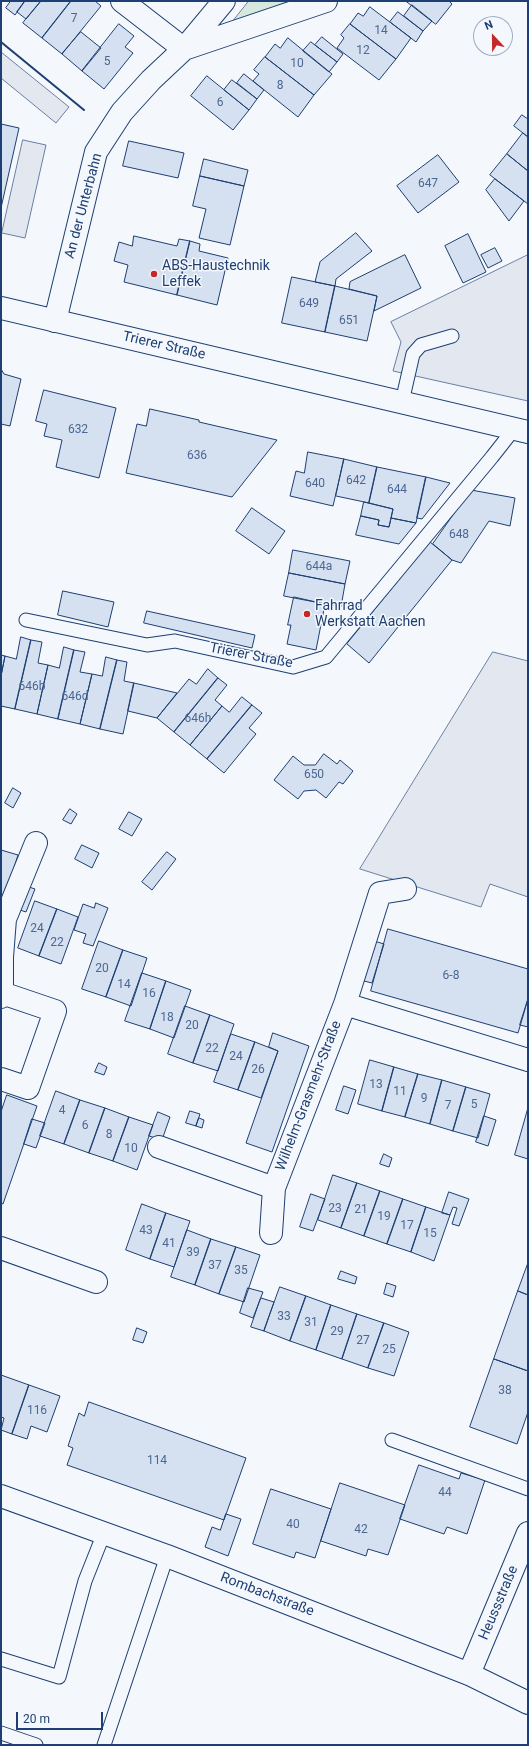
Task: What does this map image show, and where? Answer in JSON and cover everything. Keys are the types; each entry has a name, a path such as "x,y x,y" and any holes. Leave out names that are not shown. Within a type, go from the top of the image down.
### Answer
{"street":[{"path":"122,1 184,49"},
{"name":"An der Unterbahn","path":"55,321 96,152 122,112 151,80 184,49 224,1"},
{"name":"An der Unterbahn","path":"184,49 326,1"},
{"name":"Trierer Straße","path":"1,308 521,430"},
{"path":"1,1079 28,1088 55,1012 2,995 2,957 5,919 36,843"},
{"name":"Wilhelm-Grasmehr-Straße","path":"271,1233 274,1188 345,1004 380,893 405,889"},
{"name":"Wilhelm-Grasmehr-Straße","path":"345,1004 528,1060"},
{"name":"Wilhelm-Grasmehr-Straße","path":"158,1147 274,1188"},
{"path":"1,1248 96,1282"},
{"name":"Rombachstraße","path":"1,1496 167,1556 469,1674 528,1703"},
{"name":"Heussstraße","path":"469,1674 528,1533"}],"lane":[{"path":"402,402 413,354 421,346 452,336"},
{"name":"Trierer Straße","path":"26,620 147,644 175,641 293,667 326,657 492,458 521,430"},
{"path":"392,1440 528,1489"},
{"path":"1,1659 59,1677 85,1581 104,1533"},
{"path":"104,1745 167,1556"},
{"path":"1,1733 36,1745"}],"shaded area":[{"path":"249,1 295,1 233,21"},
{"path":"1,52 69,107 56,123 1,78"},
{"path":"23,140 46,145 25,238 2,233"},
{"path":"528,255 528,401 393,371 401,342 391,322"},
{"path":"493,652 528,661 528,897 490,884 481,907 360,869"}],"building":[{"path":"11,1 25,1 15,15 6,8"},
{"path":"25,1 41,1 26,19 17,12"},
{"path":"41,1 71,1 42,38 23,23"},
{"path":"71,1 95,1 101,6 62,54 42,38"},
{"path":"406,1 449,1 452,4 436,24"},
{"path":"412,5 432,21 423,31 404,16"},
{"path":"370,7 411,38 396,59 350,24 358,13 363,16"},
{"path":"398,12 423,31 416,42 390,22"},
{"path":"119,24 134,36 125,47 133,53 104,89 82,71"},
{"path":"350,24 396,59 379,80 337,48 344,38 341,35"},
{"path":"81,32 101,48 82,71 62,54"},
{"path":"322,37 343,54 337,62 315,45"},
{"path":"288,38 332,74 314,95 265,57 275,44 280,48"},
{"path":"311,42 337,62 329,72 303,51"},
{"path":"265,57 314,95 298,117 253,81 259,74 254,70"},
{"path":"244,74 264,90 257,99 237,83"},
{"path":"207,76 249,110 233,130 191,96"},
{"path":"232,80 257,99 249,110 224,90"},
{"path":"522,115 528,119 528,137 514,126"},
{"path":"1,124 19,128 1,208"},
{"path":"523,133 528,137 528,171 507,154"},
{"path":"129,141 184,153 178,178 123,166"},
{"path":"507,154 528,171 528,204 490,175"},
{"path":"438,155 459,182 418,213 397,186"},
{"path":"204,159 248,170 244,186 200,176"},
{"path":"200,176 244,186 230,245 199,238 206,209 193,206"},
{"path":"495,179 524,201 509,221 486,190"},
{"path":"356,233 372,251 336,279 335,286 315,282 320,262"},
{"path":"468,234 486,272 463,283 445,246"},
{"name":"ABS-Haustechnik Leffek","path":"134,236 177,246 179,239 190,241 177,295 124,282 128,265 114,261 119,242 132,246"},
{"path":"190,241 200,244 199,251 228,258 217,305 177,295"},
{"path":"495,248 502,261 488,268 481,255"},
{"path":"405,255 421,288 374,311 377,296 349,289 350,282"},
{"path":"292,277 335,286 325,332 282,323"},
{"path":"335,286 377,296 367,341 325,332"},
{"path":"1,369 4,374 21,379 10,426 1,424"},
{"path":"44,390 116,408 99,478 56,467 62,440 44,436 47,424 36,421"},
{"path":"150,409 277,440 232,497 126,473 137,424 146,426"},
{"path":"308,452 344,459 333,506 290,496 296,471 304,473"},
{"path":"344,459 377,467 369,503 336,496"},
{"path":"377,467 426,477 416,523 391,518 393,509 369,503"},
{"path":"426,477 450,483 422,519 417,518"},
{"path":"471,490 515,498 510,526 489,521 461,563 452,560 433,544"},
{"path":"364,502 393,509 389,527 378,525 379,520 361,516"},
{"path":"252,508 285,531 269,554 236,531"},
{"path":"361,516 379,520 378,525 389,527 391,518 416,523 399,544 356,535"},
{"path":"430,542 452,560 369,663 347,644"},
{"path":"293,550 350,561 345,584 289,573"},
{"path":"289,573 345,584 341,607 284,596"},
{"path":"63,591 114,602 108,627 58,615"},
{"name":"Fahrrad Werkstatt Aachen","path":"294,597 325,604 316,650 287,644 291,625 288,625"},
{"path":"147,611 255,635 252,648 144,623"},
{"path":"21,637 31,640 15,709 1,706 1,676 5,656 16,659"},
{"path":"31,640 42,642 38,663 48,665 37,714 15,709"},
{"path":"64,647 74,650 58,719 37,714 48,665 59,668"},
{"path":"74,650 85,652 80,672 92,674 80,724 58,719"},
{"path":"1,655 5,656 1,676"},
{"path":"106,657 117,660 100,729 80,724 92,674 102,676"},
{"path":"117,660 127,662 124,681 134,683 123,734 100,729"},
{"path":"208,669 218,678 174,732 157,718 189,679 196,684"},
{"path":"218,678 227,685 215,700 222,706 190,745 174,732"},
{"path":"134,683 177,693 157,718 128,711"},
{"path":"242,697 252,705 207,759 190,745 222,706 229,712"},
{"path":"252,705 262,713 249,728 256,734 224,773 207,759"},
{"path":"324,754 337,764 340,760 353,771 343,784 339,782 326,798 316,790 304,791 298,799 274,780 293,756 304,765 315,765"},
{"path":"13,788 21,793 13,808 5,803"},
{"path":"70,809 77,814 71,824 63,820"},
{"path":"129,812 142,819 132,836 119,829"},
{"path":"82,845 99,853 92,868 75,859"},
{"path":"1,850 18,855 4,899 1,898"},
{"path":"167,852 176,859 152,890 142,882"},
{"path":"23,885 35,889 26,912 14,908"},
{"path":"35,901 57,909 39,956 18,948"},
{"path":"96,903 108,908 93,946 83,943 86,934 74,930 83,904 94,908"},
{"path":"57,909 78,917 61,964 39,956"},
{"path":"388,929 528,969 528,999 518,1033 371,991"},
{"path":"371,940 384,944 372,983 360,980"},
{"path":"99,941 123,950 106,997 82,989"},
{"path":"123,950 147,958 131,1006 106,997"},
{"path":"142,973 166,981 150,1029 125,1021"},
{"path":"166,981 191,990 174,1038 150,1029"},
{"path":"528,999 528,1027 520,1025"},
{"path":"185,1006 210,1015 193,1063 168,1054"},
{"path":"210,1015 234,1024 218,1071 193,1063"},
{"path":"273,1033 309,1046 272,1152 246,1143 278,1051 269,1047"},
{"path":"231,1034 255,1042 238,1090 214,1082"},
{"path":"255,1042 278,1051 261,1098 238,1090"},
{"path":"370,1060 394,1067 382,1111 358,1104"},
{"path":"99,1063 107,1067 104,1075 95,1072"},
{"path":"394,1067 418,1074 405,1117 382,1111"},
{"path":"418,1074 442,1080 430,1124 405,1117"},
{"path":"442,1080 466,1087 453,1131 430,1124"},
{"path":"344,1086 356,1090 348,1114 336,1110"},
{"path":"466,1087 490,1094 478,1138 453,1131"},
{"path":"56,1091 80,1100 64,1144 40,1136"},
{"path":"7,1095 37,1106 3,1204 1,1203 1,1112"},
{"path":"80,1100 105,1108 89,1153 64,1144"},
{"path":"105,1108 129,1117 113,1161 89,1153"},
{"path":"528,1108 528,1159 515,1155"},
{"path":"190,1111 200,1114 196,1126 186,1123"},
{"path":"158,1112 170,1117 162,1140 149,1136"},
{"path":"484,1116 496,1120 488,1146 476,1142"},
{"path":"129,1117 153,1125 137,1170 113,1161"},
{"path":"199,1118 204,1120 202,1128 196,1126"},
{"path":"32,1119 45,1123 36,1148 24,1144"},
{"path":"384,1154 392,1158 389,1167 380,1164"},
{"path":"333,1175 357,1183 341,1228 318,1220"},
{"path":"357,1183 380,1191 364,1236 341,1228"},
{"path":"380,1191 403,1199 387,1244 364,1236"},
{"path":"449,1192 469,1199 459,1226 452,1224 457,1208 453,1207 450,1215 442,1213"},
{"path":"311,1194 325,1199 313,1231 300,1227"},
{"path":"403,1199 426,1207 411,1252 387,1244"},
{"path":"142,1204 166,1213 150,1259 126,1250"},
{"path":"426,1207 450,1215 434,1261 411,1252"},
{"path":"166,1213 190,1221 174,1267 150,1259"},
{"path":"187,1230 211,1239 195,1285 171,1277"},
{"path":"211,1239 236,1247 219,1294 195,1285"},
{"path":"236,1247 260,1255 244,1302 219,1294"},
{"path":"528,1263 528,1295 518,1291"},
{"path":"341,1271 357,1277 355,1284 338,1279"},
{"path":"387,1283 396,1286 393,1297 384,1294"},
{"path":"280,1287 306,1296 290,1341 264,1331"},
{"path":"248,1288 263,1292 253,1318 240,1313"},
{"path":"518,1291 528,1295 528,1371 494,1359"},
{"path":"306,1296 331,1305 316,1350 290,1341"},
{"path":"261,1298 274,1302 264,1331 251,1327"},
{"path":"331,1305 357,1314 342,1359 316,1350"},
{"path":"357,1314 384,1323 368,1368 342,1359"},
{"path":"384,1323 409,1332 394,1376 368,1368"},
{"path":"137,1328 147,1332 143,1343 133,1340"},
{"path":"494,1359 528,1371 528,1412 517,1444 470,1427"},
{"path":"1,1375 29,1385 12,1434 1,1430 4,1418 1,1417"},
{"path":"29,1385 60,1396 47,1432 31,1426 27,1439 12,1434"},
{"path":"89,1402 246,1458 224,1520 67,1465 73,1448 68,1446 79,1413 84,1416"},
{"path":"419,1465 459,1479 461,1473 485,1480 467,1534 447,1527 444,1534 400,1519"},
{"path":"340,1483 405,1505 388,1555 368,1549 366,1556 321,1541"},
{"path":"271,1489 331,1509 315,1558 296,1552 294,1558 253,1544"},
{"path":"226,1514 241,1519 228,1556 205,1547 212,1527 220,1530"}],"wall":[{"path":"1,42 84,110"}],"place":[{"name":"ABS-Haustechnik Leffek","path":"154,274"},
{"name":"Fahrrad Werkstatt Aachen","path":"307,614"}]}
